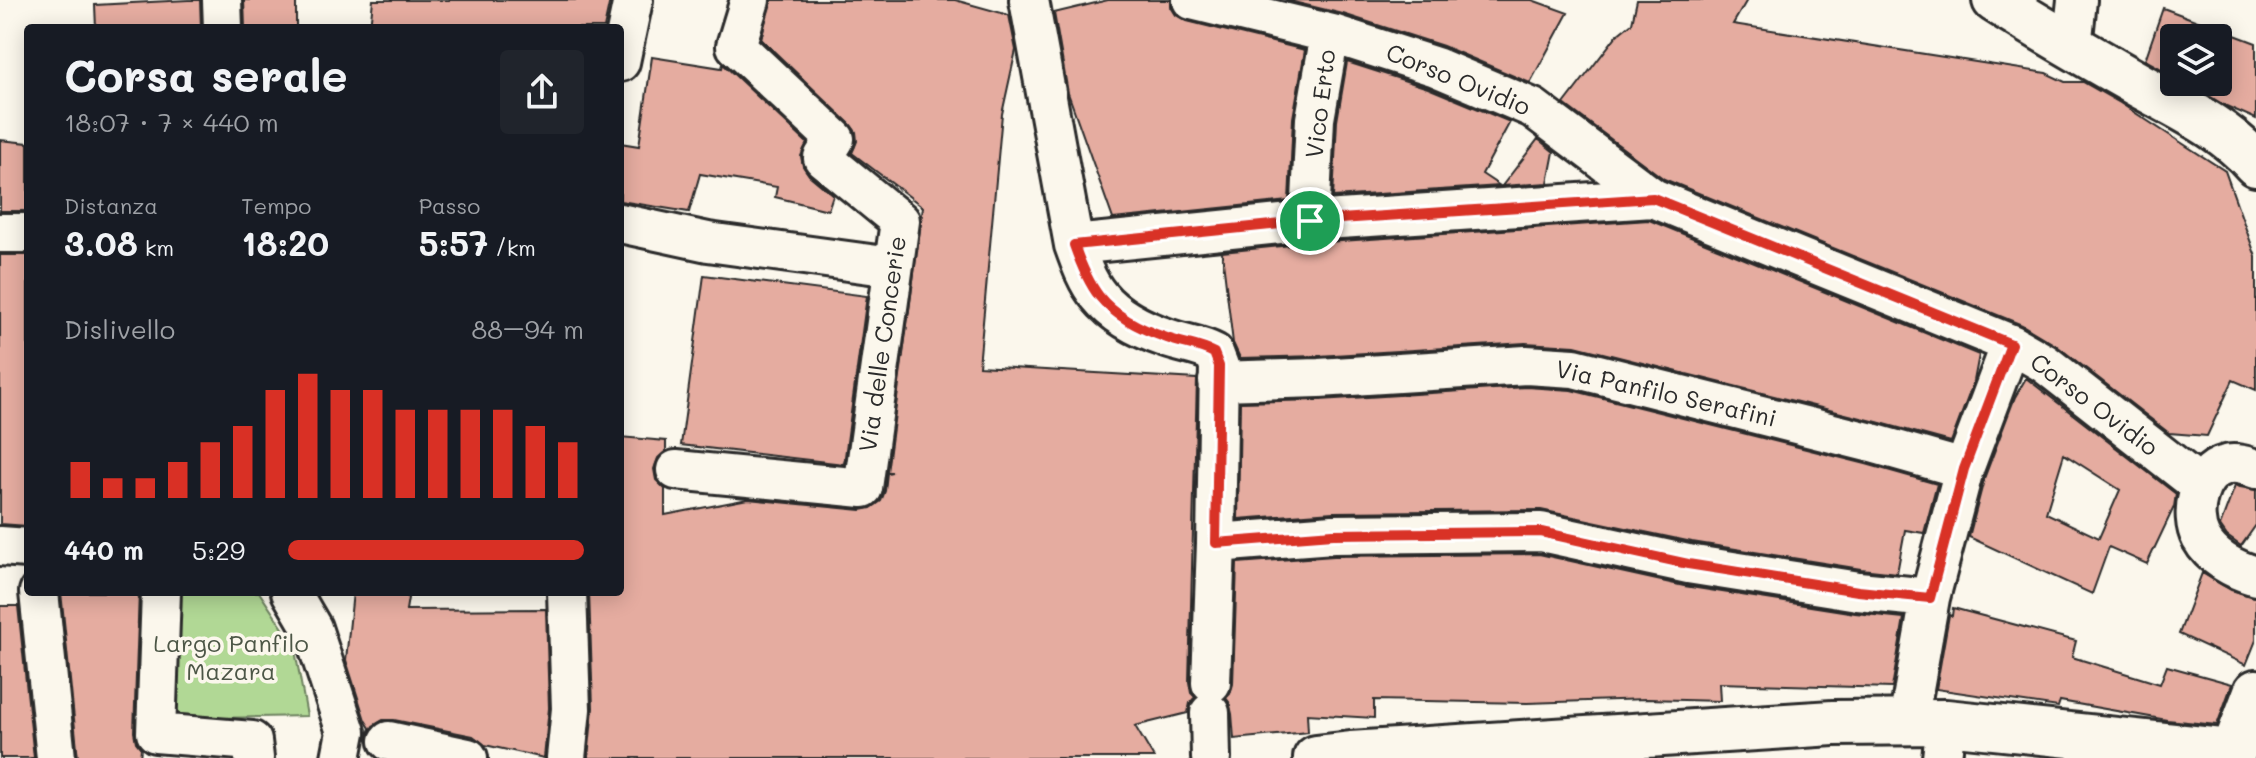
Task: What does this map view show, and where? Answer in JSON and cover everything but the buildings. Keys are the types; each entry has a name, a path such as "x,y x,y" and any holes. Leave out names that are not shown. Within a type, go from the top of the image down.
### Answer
{"main road":[{"path":"1995,0 2211,125 2242,147 2256,164"},
{"path":"1316,758 1802,725 2231,755 2256,692"}],"street":[{"path":"222,0 223,24"},
{"path":"624,43 633,0"},
{"name":"Via delle Concerie","path":"676,470 863,488 900,221 823,158 835,139 736,46 750,0"},
{"path":"1029,0 1079,261 1098,295 1116,312 1140,327 1169,339 1202,346 1214,353 1219,373 1211,758"},
{"name":"Corso Ovidio","path":"1192,0 1330,34 1436,67 1533,108 1653,198 2011,344 2044,363 2201,486"},
{"path":"2072,47 2077,0"},
{"name":"Vico Erto","path":"1310,221 1315,119 1330,34"},
{"path":"1074,245 1310,221 1653,198"},
{"path":"624,224 708,242 892,267"},
{"path":"0,233 24,233"},
{"path":"1932,734 1930,598 1964,469 2011,344"},
{"name":"Via Panfilo Serafini","path":"1219,373 1319,378 1526,365 1574,368 1964,469"},
{"path":"2256,469 2244,465 2225,465 2213,473 2201,486 2194,513 2201,538 2216,556 2256,576"},
{"path":"1216,543 1333,534 1541,532 1688,564 1858,591 1930,598"},
{"path":"0,546 24,548"},
{"path":"39,596 56,758"},
{"path":"161,596 156,733 252,741 254,758"},
{"path":"293,596 312,628 360,742 468,758"},
{"path":"566,758 571,709 567,596"}],"green space":[{"name":"Largo Panfilo Mazara","path":"175,596 262,596 294,645 307,716 168,719"}],"route":[{"path":"1653,198 2011,344 1964,469 1930,598 1858,591 1688,564 1541,532 1333,534 1216,543 1219,366 1214,353 1202,346 1169,339 1140,327 1116,312 1098,295 1079,261 1074,245 1310,221 1653,198"}]}
